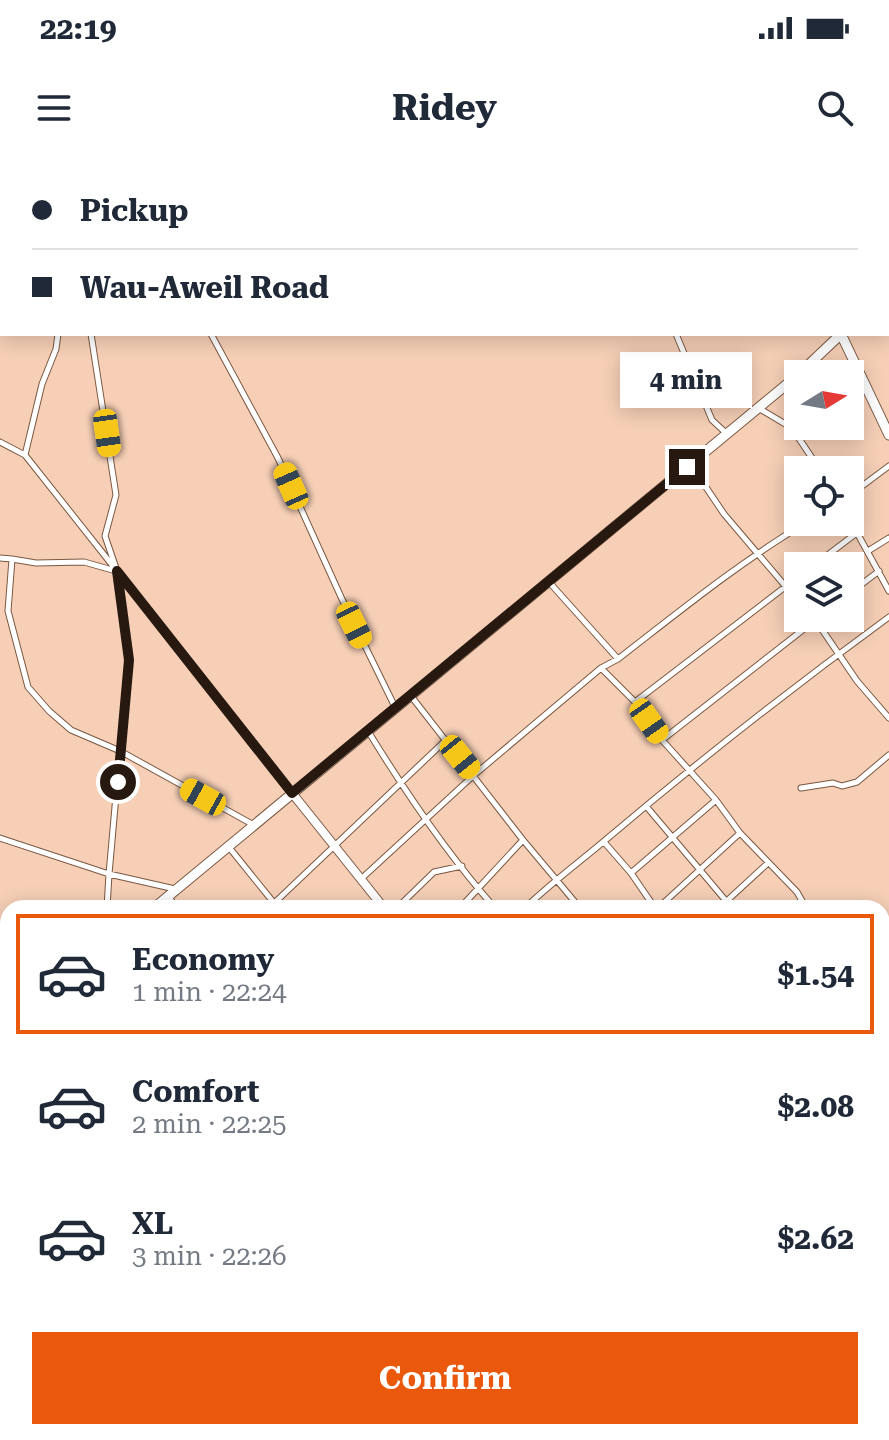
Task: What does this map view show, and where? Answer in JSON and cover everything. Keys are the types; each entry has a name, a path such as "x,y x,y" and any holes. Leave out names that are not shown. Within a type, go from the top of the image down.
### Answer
{"main road":[{"path":"814,360 839,336"},
{"path":"842,336 889,435"},
{"path":"163,900 784,387"},
{"path":"292,793 378,900"}],"street":[{"path":"25,455 42,384 56,349 58,336"},
{"path":"91,336 116,495 105,536 117,571 129,660 107,900"},
{"path":"213,336 278,458 395,708"},
{"path":"677,336 712,420 727,434"},
{"path":"760,409 792,428 811,456"},
{"path":"0,442 25,455 292,793"},
{"path":"690,465 724,514 784,581"},
{"path":"864,485 889,466"},
{"path":"361,879 474,775 601,668 618,659 715,583 746,564 758,551 784,536"},
{"path":"832,552 853,536"},
{"path":"860,536 889,591"},
{"path":"868,551 889,538"},
{"path":"0,558 36,563 84,562 117,571"},
{"path":"12,559 8,611 28,687 49,711 71,730 120,751 253,825"},
{"path":"864,582 879,571"},
{"path":"549,581 618,659"},
{"path":"635,702 784,587"},
{"path":"534,900 746,722 889,617"},
{"path":"662,740 798,632"},
{"path":"824,632 837,655 889,718"},
{"path":"601,668 635,702 662,740 716,800 740,833 802,900"},
{"path":"411,695 523,840 574,900"},
{"path":"368,730 426,820 488,900"},
{"path":"277,900 446,740"},
{"path":"801,788 857,782 889,755"},
{"path":"631,873 716,800"},
{"path":"646,806 726,900"},
{"path":"667,900 740,833"},
{"path":"0,838 109,874 177,889"},
{"path":"467,900 523,840"},
{"path":"604,842 651,900"},
{"path":"228,846 267,900"},
{"path":"728,900 768,863"},
{"path":"405,900 434,872 462,866"},
{"path":"168,896 171,900"}],"route":[{"path":"118,782 129,660 117,571 292,793 687,467"}]}
